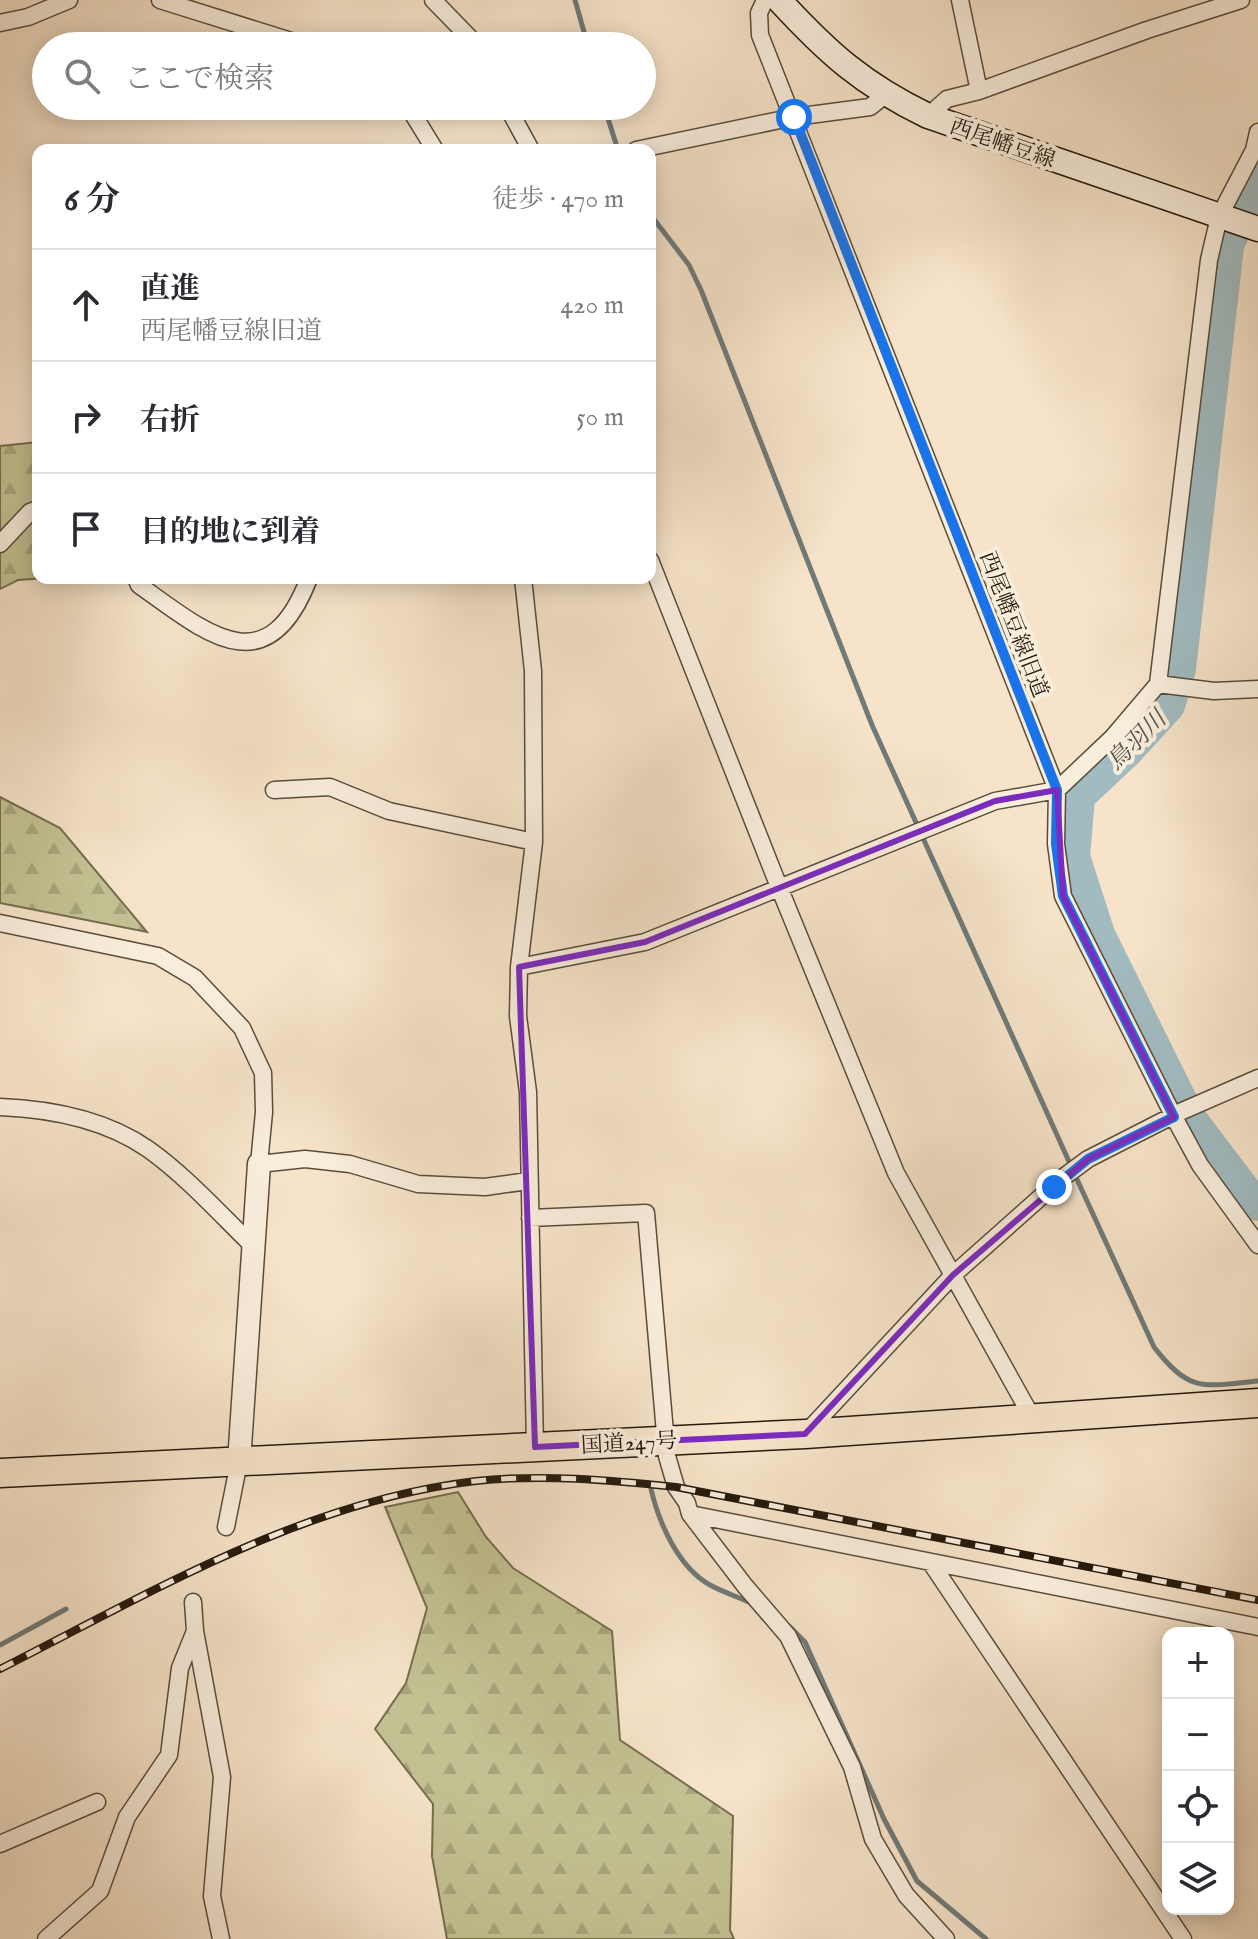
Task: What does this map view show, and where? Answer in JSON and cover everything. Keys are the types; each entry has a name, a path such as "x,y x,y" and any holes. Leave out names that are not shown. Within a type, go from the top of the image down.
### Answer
{"highway":[{"name":"国道247号","path":"0,1473 805,1434 1258,1403"}],"main road":[{"name":"西尾幡豆線","path":"779,0 815,39 850,70 885,95 928,116 1258,229"}],"street":[{"path":"0,23 28,17 69,0"},
{"path":"160,0 262,32"},
{"path":"433,0 464,32"},
{"name":"西尾幡豆線旧道","path":"765,0 759,13 760,35 1057,790 1056,844 1063,896 1183,1112 1200,1165 1258,1245"},
{"path":"960,0 979,91"},
{"path":"928,116 947,99 979,91 1147,30 1241,0"},
{"path":"656,146 794,117 870,107 885,95"},
{"path":"417,120 431,144"},
{"path":"515,120 528,144"},
{"path":"519,967 645,942 995,801 1057,790 1113,737 1158,684 1209,260 1219,217 1254,150 1258,132"},
{"path":"0,544 32,511"},
{"path":"656,575 896,1173 1033,1419"},
{"path":"139,584 204,632 243,643 277,633 307,584"},
{"path":"524,584 533,671 534,842 519,967 518,1016 528,1092 535,1447"},
{"path":"1158,684 1214,691 1258,689"},
{"path":"274,790 330,787 389,811 534,842"},
{"path":"0,923 158,956 195,978 242,1028 263,1073 264,1112 239,1462 226,1527"},
{"path":"805,1434 953,1275 1061,1179 1082,1163 1258,1078"},
{"path":"0,1107 32,1108 106,1126 146,1148 174,1170 253,1246"},
{"path":"259,1164 305,1159 350,1164 418,1184 485,1187 528,1181"},
{"path":"530,1218 646,1213 667,1456 676,1487 687,1503 690,1514 788,1636 852,1767 873,1839 906,1895 946,1939"},
{"path":"690,1514 1258,1627"},
{"path":"931,1563 1183,1939"},
{"path":"193,1602 195,1631 222,1777 212,1896 221,1939"},
{"path":"46,1939 100,1891 127,1817 169,1755 180,1668 195,1631"},
{"path":"0,1844 97,1802"}],"highlighted area":[{"path":"1057,790 1063,896 1174,1117 1088,1159 953,1275 805,1434 535,1447 519,967 645,942 995,801"}],"green space":[{"path":"32,443 32,579 18,580 0,589 0,446"},
{"path":"0,797 60,828 147,932 0,903"},
{"path":"458,1492 486,1537 513,1568 612,1631 620,1740 733,1816 730,1930 734,1939 447,1939 432,1856 433,1804 375,1729 406,1683 427,1608 385,1507"}],"waterway":[{"path":"575,0 584,32"},
{"path":"608,120 616,144"},
{"name":"鳥羽川","path":"1258,179 1229,246 1181,669 1170,706 1127,753 1080,797 1075,856 1100,934 1190,1116 1258,1206"},
{"path":"656,222 689,265 701,290 872,725 1071,1166"},
{"path":"1075,1175 1154,1347 1167,1362 1188,1380 1199,1384 1258,1381"},
{"path":"651,1489 665,1530 688,1567 710,1585 751,1603"},
{"path":"0,1645 66,1609"},
{"path":"789,1626 805,1642 884,1819 917,1881 986,1939"}],"railway":[{"path":"0,1669 172,1581 290,1529 350,1508 412,1492 501,1479 576,1479 676,1487 1258,1600"}],"route":[{"path":"794,117 1057,790 1056,844 1063,896 1174,1117 1088,1159 1054,1187"}]}
